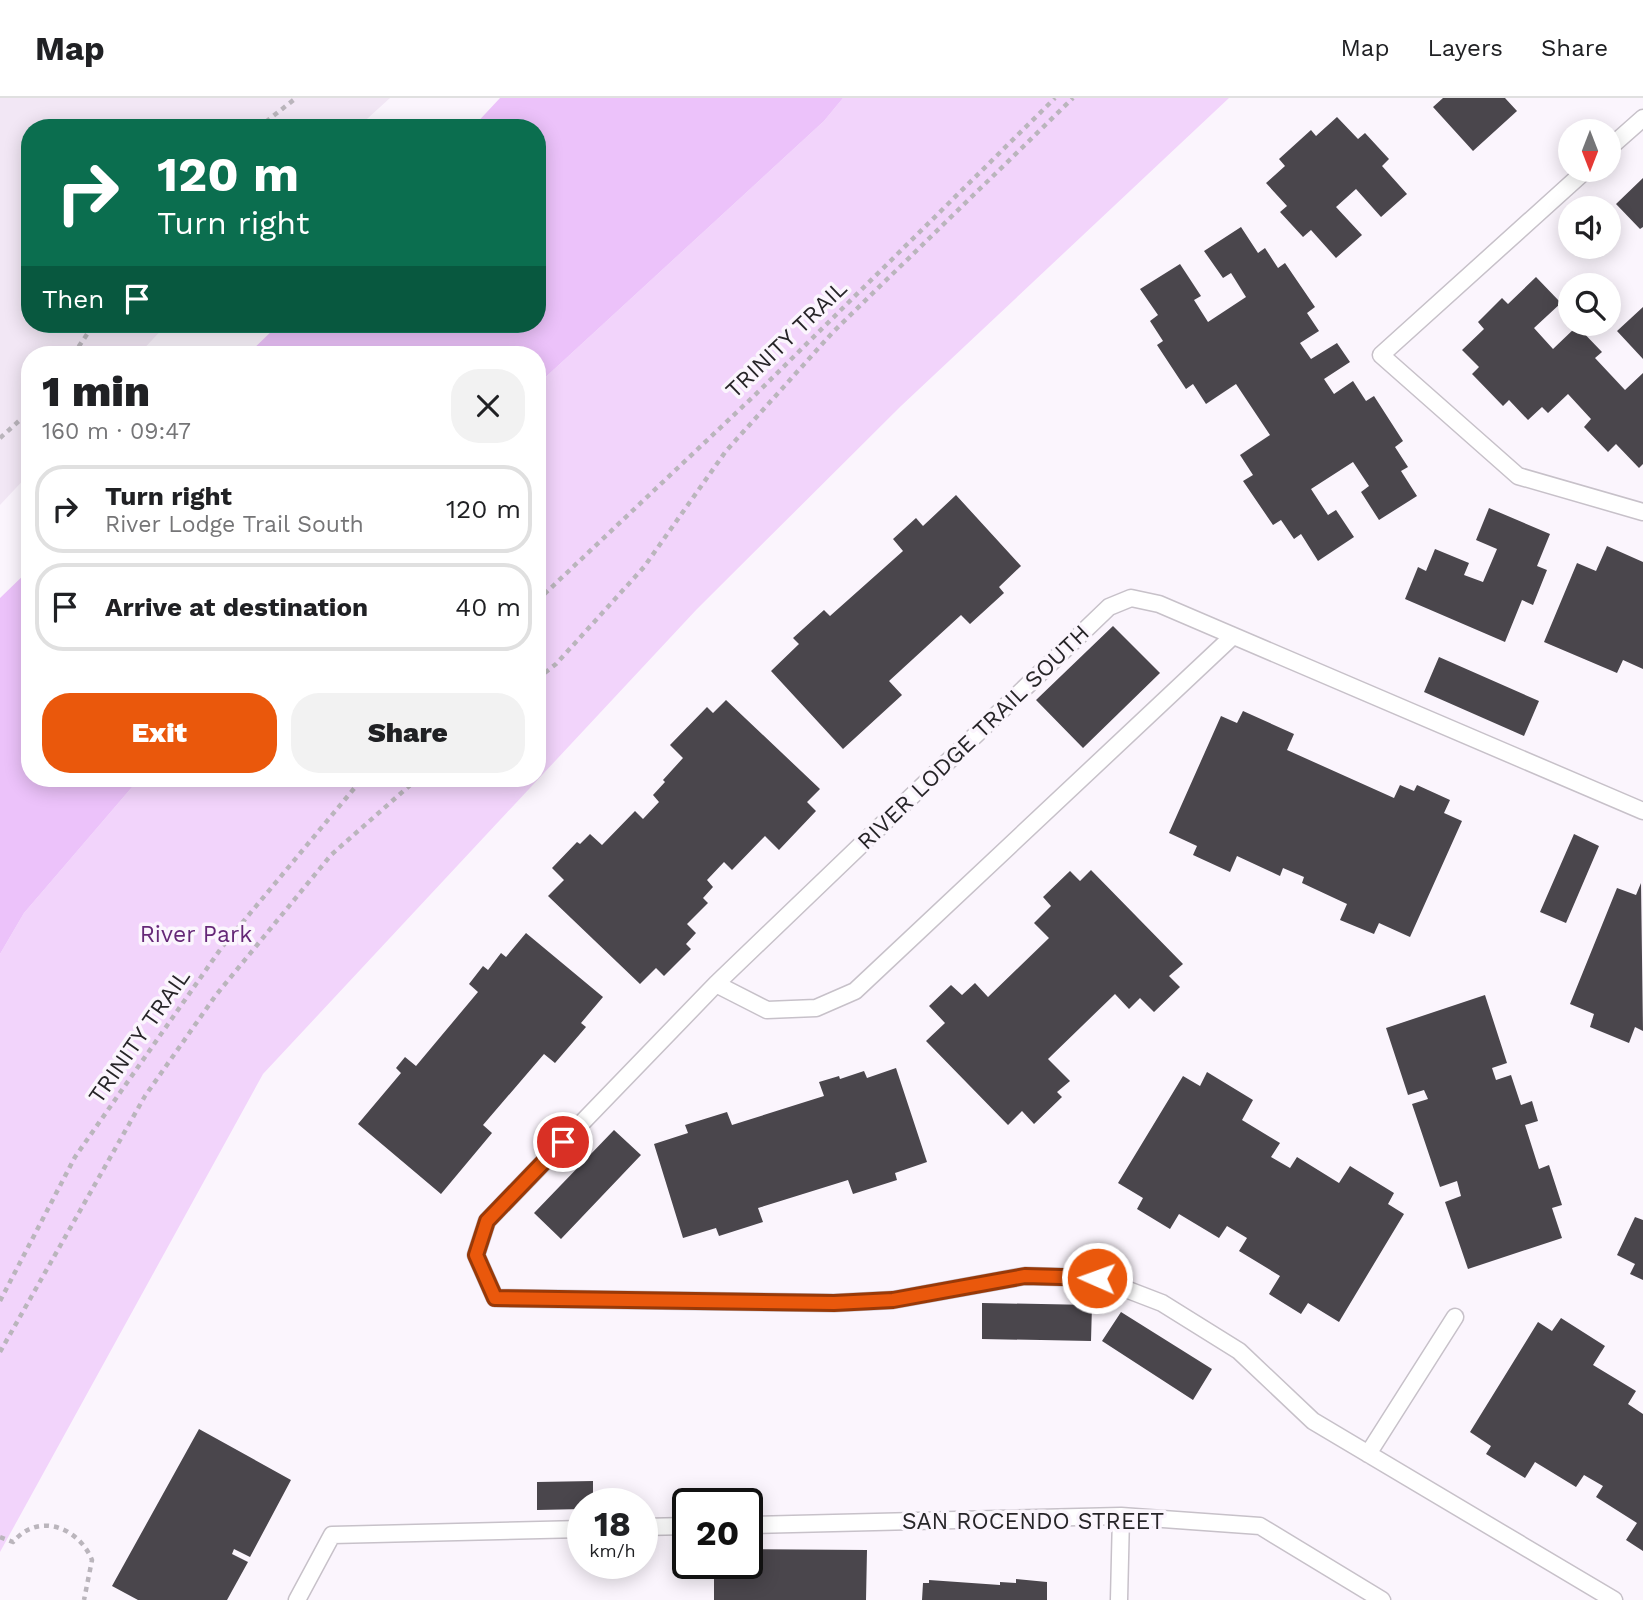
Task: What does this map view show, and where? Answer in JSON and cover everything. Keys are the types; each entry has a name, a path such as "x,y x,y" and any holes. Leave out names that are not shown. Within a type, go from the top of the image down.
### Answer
{"lane":[{"path":"1621,137 1643,118"},
{"path":"1573,182 1381,355 1518,476 1643,512"},
{"name":"RIVER LODGE TRAIL SOUTH","path":"1368,1454 1313,1421 1239,1351 1162,1303 1097,1278 1025,1276 893,1300 834,1303 495,1298 476,1255 487,1221 716,984 1109,607 1131,598 1159,604 1643,811"},
{"path":"716,984 767,1010 817,1008 855,992 1233,636"},
{"path":"1455,1317 1368,1454 1614,1600"},
{"path":"1119,1600 1121,1516"},
{"name":"SAN ROCENDO STREET","path":"763,1525 1121,1516 1260,1526 1381,1600"},
{"path":"297,1600 332,1535 567,1529"}],"path":[{"path":"269,119 296,98"},
{"name":"TRINITY TRAIL","path":"546,592 756,394 1055,98"},
{"path":"546,672 645,567 726,451 833,332 1073,98"},
{"path":"0,438 21,419"},
{"name":"TRINITY TRAIL","path":"0,1301 75,1157 222,947 355,787"},
{"path":"0,1352 145,1096 216,995 331,855 408,787"},
{"path":"0,1537 13,1542 28,1530 54,1526 78,1537 92,1560 84,1600"}],"shaded area":[{"path":"0,98 390,98 367,119 21,119 21,333 159,333 146,346 21,346 21,483 0,505"},
{"path":"500,98 843,98 824,121 546,377 546,346 256,346 270,333 546,333 546,119 480,119"},
{"path":"21,578 21,787 132,787 24,913 0,954 0,598"}],"green space":[{"name":"River Park","path":"843,98 1229,98 901,406 697,609 546,771 546,377 824,121"},
{"name":"River Park","path":"132,787 531,787 263,1074 0,1552 0,954 24,913"}],"building":[{"path":"1443,98 1505,98 1517,111 1473,151 1433,107"},
{"path":"1337,117 1358,139 1365,133 1389,159 1382,166 1407,194 1381,217 1356,189 1336,207 1362,235 1336,258 1311,230 1303,237 1280,212 1287,206 1266,183 1285,166 1279,159 1311,130 1316,136"},
{"path":"1643,178 1643,227 1640,229 1621,209 1621,199"},
{"path":"1241,227 1258,253 1265,248 1278,268 1285,263 1315,307 1307,313 1319,331 1300,343 1311,359 1337,343 1350,362 1324,379 1334,394 1353,381 1366,401 1374,396 1403,441 1395,447 1408,467 1401,471 1417,496 1379,520 1361,492 1369,486 1353,462 1311,489 1328,515 1336,510 1354,537 1318,561 1301,534 1294,539 1281,520 1273,525 1243,481 1253,475 1240,455 1270,435 1236,384 1206,404 1193,384 1186,389 1157,345 1163,341 1150,321 1158,315 1140,289 1180,264 1201,296 1194,300 1208,322 1246,297 1231,273 1223,278 1204,251"},
{"path":"1536,277 1558,300 1558,306 1534,328 1553,349 1567,336 1587,336 1602,352 1595,358 1625,390 1643,373 1643,464 1639,468 1616,444 1608,452 1584,427 1591,419 1568,394 1548,413 1542,407 1528,420 1509,400 1503,406 1472,374 1479,367 1462,350 1484,329 1478,322 1502,298 1508,304"},
{"path":"1643,307 1643,359 1621,335 1621,327"},
{"path":"956,495 1021,566 999,587 1004,593 970,624 961,615 889,681 902,695 843,749 771,671 799,644 793,638 824,610 830,616 903,551 893,539 916,518 923,526"},
{"path":"1489,508 1550,534 1537,566 1547,570 1533,605 1522,600 1505,642 1405,599 1418,567 1426,571 1435,549 1469,563 1464,575 1483,582 1497,549 1476,540"},
{"path":"1607,546 1643,562 1643,669 1623,660 1617,673 1544,642 1577,563 1596,571"},
{"path":"1113,626 1160,673 1083,748 1036,700"},
{"path":"1439,657 1539,701 1524,736 1424,692"},
{"path":"726,700 820,789 807,802 816,811 779,850 765,836 732,870 724,862 707,880 713,887 703,898 708,903 687,924 696,933 686,944 691,949 664,976 656,968 640,984 548,896 564,880 552,868 577,842 580,844 590,834 602,845 635,811 643,819 659,802 653,795 683,758 670,745 707,707 713,713"},
{"path":"1243,711 1294,734 1287,750 1394,798 1400,785 1414,791 1417,785 1450,800 1444,813 1462,821 1410,937 1379,923 1374,934 1340,920 1347,904 1302,883 1304,877 1283,868 1280,876 1237,856 1230,872 1193,855 1197,846 1169,833 1221,716 1237,723"},
{"path":"1574,834 1599,846 1566,923 1540,912"},
{"path":"1091,870 1183,964 1169,976 1180,987 1154,1012 1140,998 1129,1009 1115,994 1048,1059 1070,1081 1057,1092 1062,1097 1034,1124 1022,1111 1008,1125 926,1041 945,1023 929,1006 951,985 962,995 975,983 988,997 1049,938 1034,923 1051,906 1043,897 1070,871 1080,881"},
{"path":"1641,883 1643,1031 1635,1027 1629,1043 1590,1027 1594,1014 1570,1004 1617,888 1636,895"},
{"path":"526,933 603,997 581,1023 586,1027 555,1063 544,1054 483,1125 492,1133 441,1194 358,1124 401,1073 396,1068 405,1057 416,1066 478,992 469,984 483,966 488,970 501,953 506,957"},
{"path":"1485,995 1507,1063 1492,1068 1496,1080 1511,1075 1521,1105 1532,1101 1538,1121 1525,1125 1539,1169 1549,1165 1562,1205 1552,1208 1562,1238 1468,1269 1445,1202 1461,1196 1457,1181 1440,1187 1412,1104 1428,1099 1424,1090 1408,1095 1386,1028"},
{"path":"896,1068 927,1162 895,1173 897,1180 853,1194 848,1180 758,1208 763,1222 719,1236 716,1228 683,1238 654,1144 688,1133 685,1125 727,1112 732,1125 824,1096 819,1082 864,1071 867,1078"},
{"path":"1207,1072 1253,1100 1242,1120 1280,1143 1271,1157 1290,1168 1297,1157 1339,1183 1350,1166 1394,1193 1388,1204 1404,1214 1339,1322 1308,1303 1301,1314 1269,1294 1280,1276 1239,1251 1247,1238 1227,1226 1219,1238 1179,1214 1170,1229 1137,1209 1143,1198 1118,1183 1183,1076 1200,1086"},
{"path":"614,1130 641,1155 561,1239 534,1213"},
{"path":"1635,1217 1643,1220 1643,1280 1630,1274 1635,1264 1617,1255"},
{"path":"982,1303 1092,1305 1091,1341 982,1339"},
{"path":"1121,1312 1212,1369 1193,1400 1102,1341"},
{"path":"1561,1318 1605,1346 1593,1365 1636,1391 1628,1404 1643,1414 1643,1551 1626,1540 1637,1523 1596,1497 1603,1486 1584,1475 1576,1487 1535,1462 1525,1478 1486,1454 1491,1446 1470,1432 1538,1322 1552,1331"},
{"path":"199,1429 291,1480 250,1557 234,1549 232,1554 248,1562 227,1600 138,1600 112,1586"},
{"path":"593,1481 593,1488 567,1488 567,1509 537,1510 537,1482"},
{"path":"763,1549 867,1550 866,1600 714,1600 714,1579 763,1579"},
{"path":"1016,1579 1047,1582 1047,1600 922,1600 923,1583 929,1583 929,1580 1000,1585 1000,1582 1016,1583"}],"route":[{"path":"563,1142 487,1221 476,1255 495,1298 834,1303 893,1300 1025,1276 1097,1278"}]}
